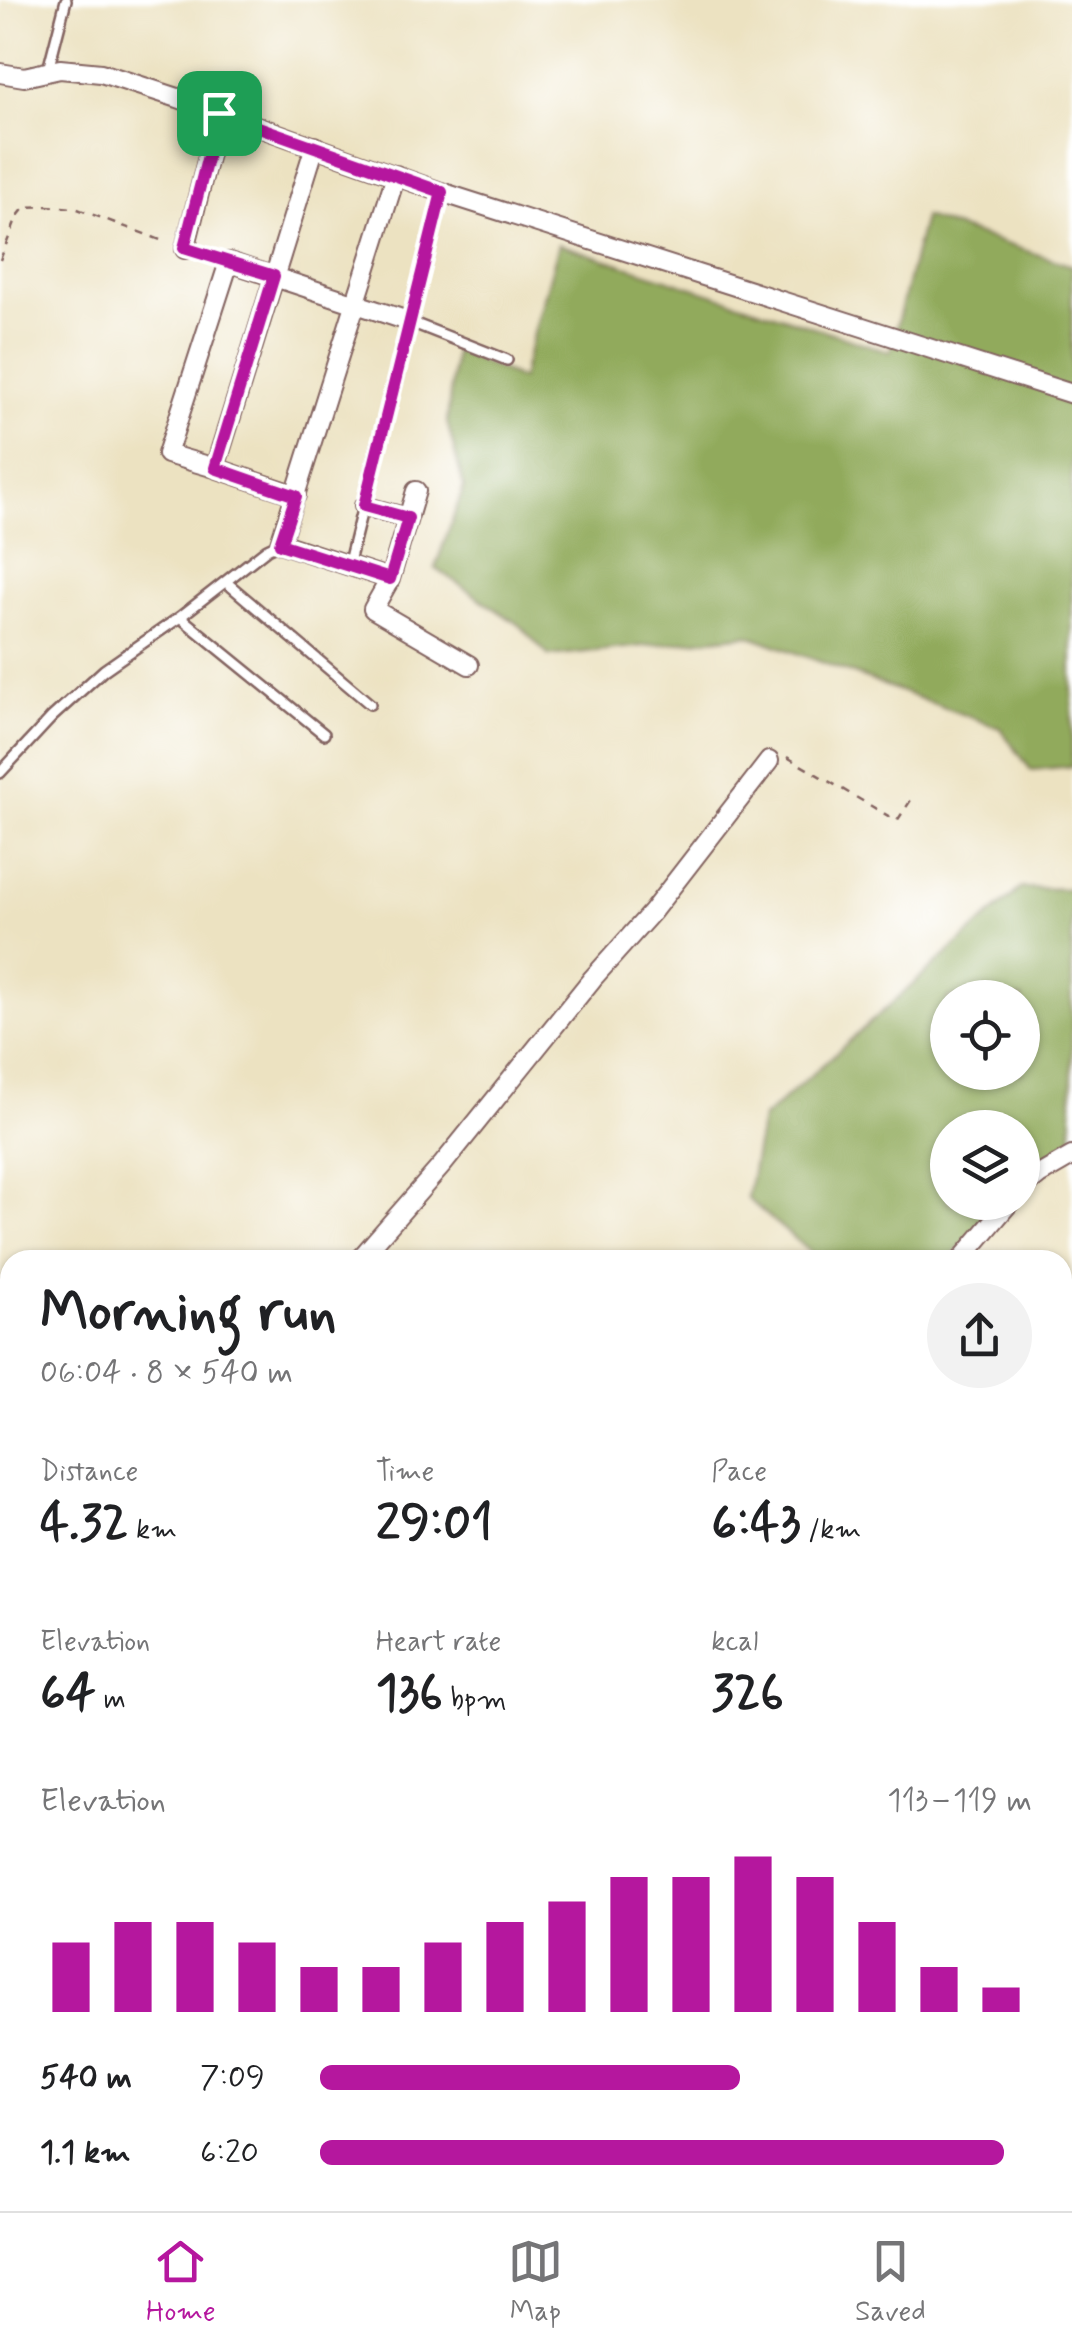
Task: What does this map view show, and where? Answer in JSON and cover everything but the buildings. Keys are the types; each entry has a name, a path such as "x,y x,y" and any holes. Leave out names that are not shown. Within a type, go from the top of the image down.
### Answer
{"street":[{"path":"0,73 24,77 60,70 101,73 442,192 1072,394"},
{"path":"184,248 219,113"},
{"path":"215,468 315,146"},
{"path":"390,579 280,544 396,175"},
{"path":"296,496 167,454 230,262 408,321"},
{"path":"416,491 390,579 373,609 469,665"},
{"path":"364,506 408,518"},
{"path":"369,1250 652,912 768,761"},
{"path":"1040,1174 1072,1156"},
{"path":"969,1250 995,1220"}],"lane":[{"path":"48,72 66,0"},
{"path":"348,566 442,192"},
{"path":"408,321 507,360"},
{"path":"0,773 52,717 104,670 267,549 280,544"},
{"path":"226,582 370,704"},
{"path":"180,617 324,734"}],"path":[{"path":"0,260 25,207 75,208 184,248"},
{"path":"768,761 775,750 897,821 910,800"}],"green space":[{"path":"924,217 1072,266 1072,766 1031,770 1000,728 748,635 549,656 519,625 435,568 464,487 447,422 455,350 521,379 559,244 890,352"},
{"path":"1021,888 1072,889 1072,1147 1040,1166 1040,1110 930,1110 930,1220 985,1220 958,1250 807,1250 747,1198 762,1119"}],"route":[{"path":"219,113 442,192 364,506 408,518 390,579 280,544 296,496 215,468 274,276 184,248 219,113"}]}
